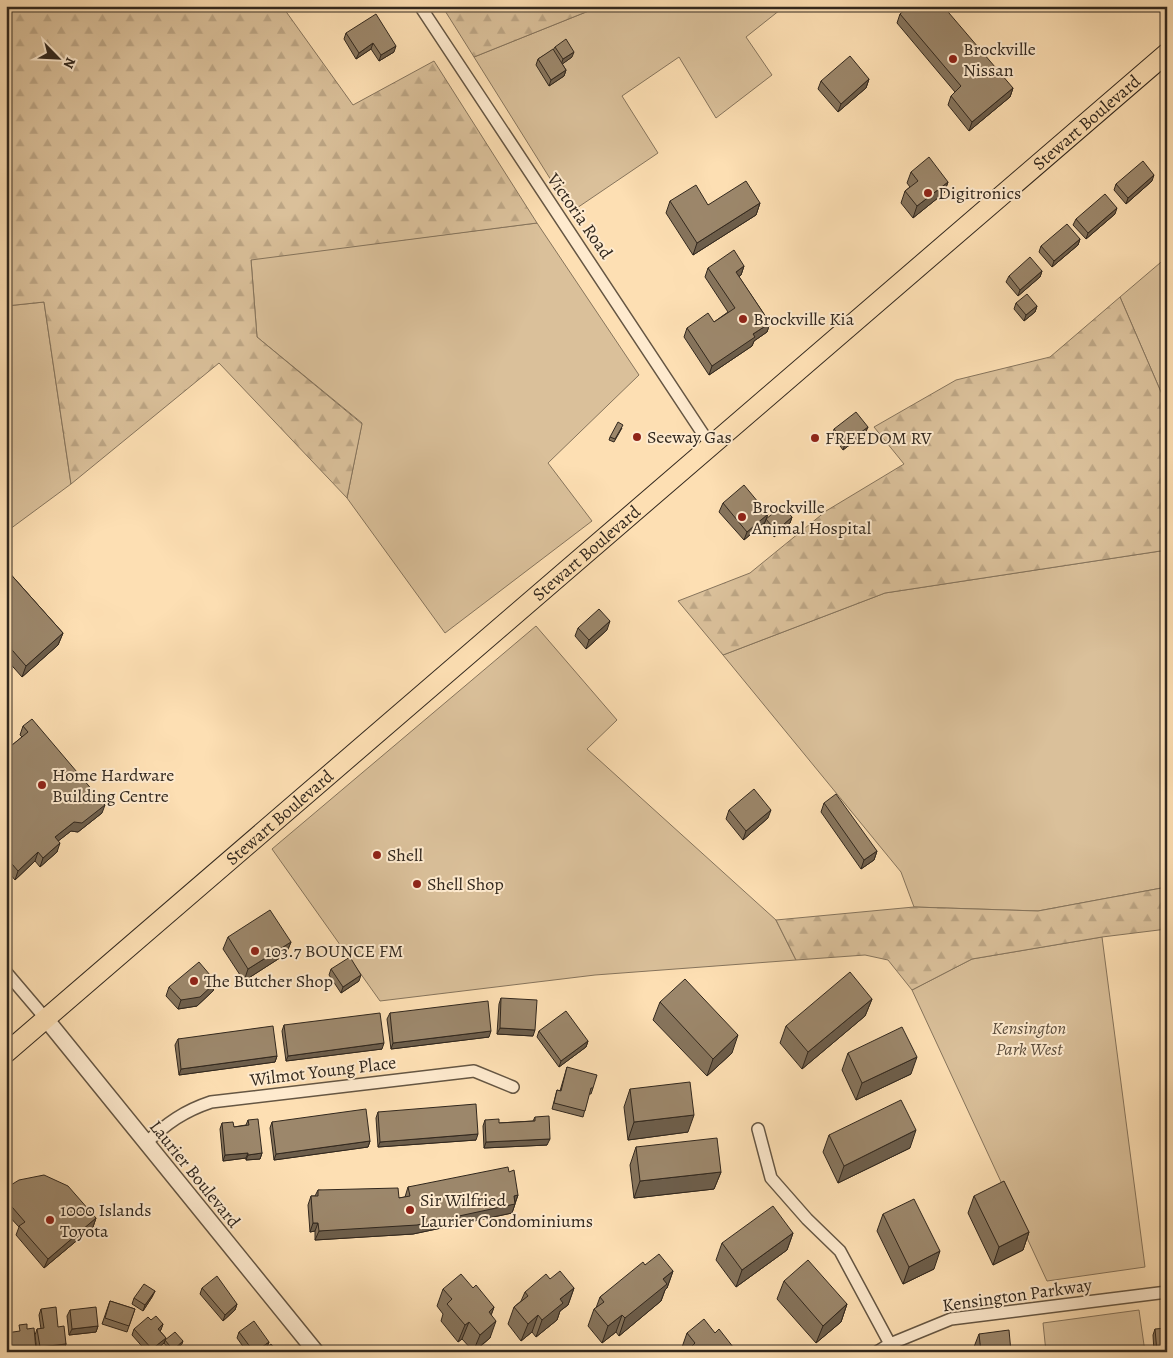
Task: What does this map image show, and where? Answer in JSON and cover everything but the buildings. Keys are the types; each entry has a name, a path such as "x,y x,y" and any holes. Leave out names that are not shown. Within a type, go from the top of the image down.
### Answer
{"main road":[{"name":"Stewart Boulevard","path":"6,1053 1167,53"}],"street":[{"name":"Victoria Road","path":"420,6 711,446"},
{"path":"6,972 46,1019"},
{"name":"Laurier Boulevard","path":"46,1019 316,1352"},
{"name":"Wilmot Young Place","path":"146,1143 188,1110 212,1102 474,1072 514,1086"},
{"path":"758,1129 771,1178 807,1219 840,1251 890,1344"},
{"name":"Kensington Parkway","path":"877,1352 890,1344 950,1319 1167,1292"}],"green space":[{"path":"6,6 282,6 353,105 434,61 537,223 251,260 257,337 362,424 347,498 219,363 71,484 44,302 6,306"},
{"path":"442,6 601,6 474,57"},
{"path":"601,6 785,6 746,37 772,75 716,118 679,57 622,96 658,153 571,212 474,57"},
{"path":"537,223 639,375 548,463 592,521 445,633 347,498 362,423 257,337 251,259"},
{"path":"1167,257 1167,406 1120,297"},
{"path":"1120,297 1167,406 1167,550 885,593 723,655 678,601 750,573 826,511 904,464 874,427 956,380 1050,357"},
{"path":"44,302 71,484 6,532 6,306"},
{"path":"1167,550 1167,887 1038,911 914,907 901,872 723,655 885,593"},
{"path":"536,626 617,720 587,749 776,920 796,960 595,975 380,1001 272,849"},
{"path":"1167,887 1167,929 1102,937 972,959 912,990 888,960 865,955 796,960 776,920 914,907 1038,911"},
{"name":"Kensington Park West","path":"1102,937 1145,1267 1047,1281 912,990 972,959"},
{"path":"1139,1310 1145,1352 1046,1352 1043,1323"}],"place":[{"name":"Brockville Nissan","path":"953,59"},
{"name":"Digitronics","path":"928,193"},
{"name":"Brockville Kia","path":"743,319"},
{"name":"Seeway Gas","path":"637,437"},
{"name":"FREEDOM RV","path":"815,438"},
{"name":"Brockville Animal Hospital","path":"742,517"},
{"name":"Home Hardware Building Centre","path":"42,785"},
{"name":"Shell","path":"377,855"},
{"name":"Shell Shop","path":"417,884"},
{"name":"103.7 BOUNCE FM","path":"255,951"},
{"name":"The Butcher Shop","path":"194,981"},
{"name":"Sir Wilfried Laurier Condominiums","path":"410,1210"},
{"name":"1000 Islands Toyota","path":"50,1220"}]}
